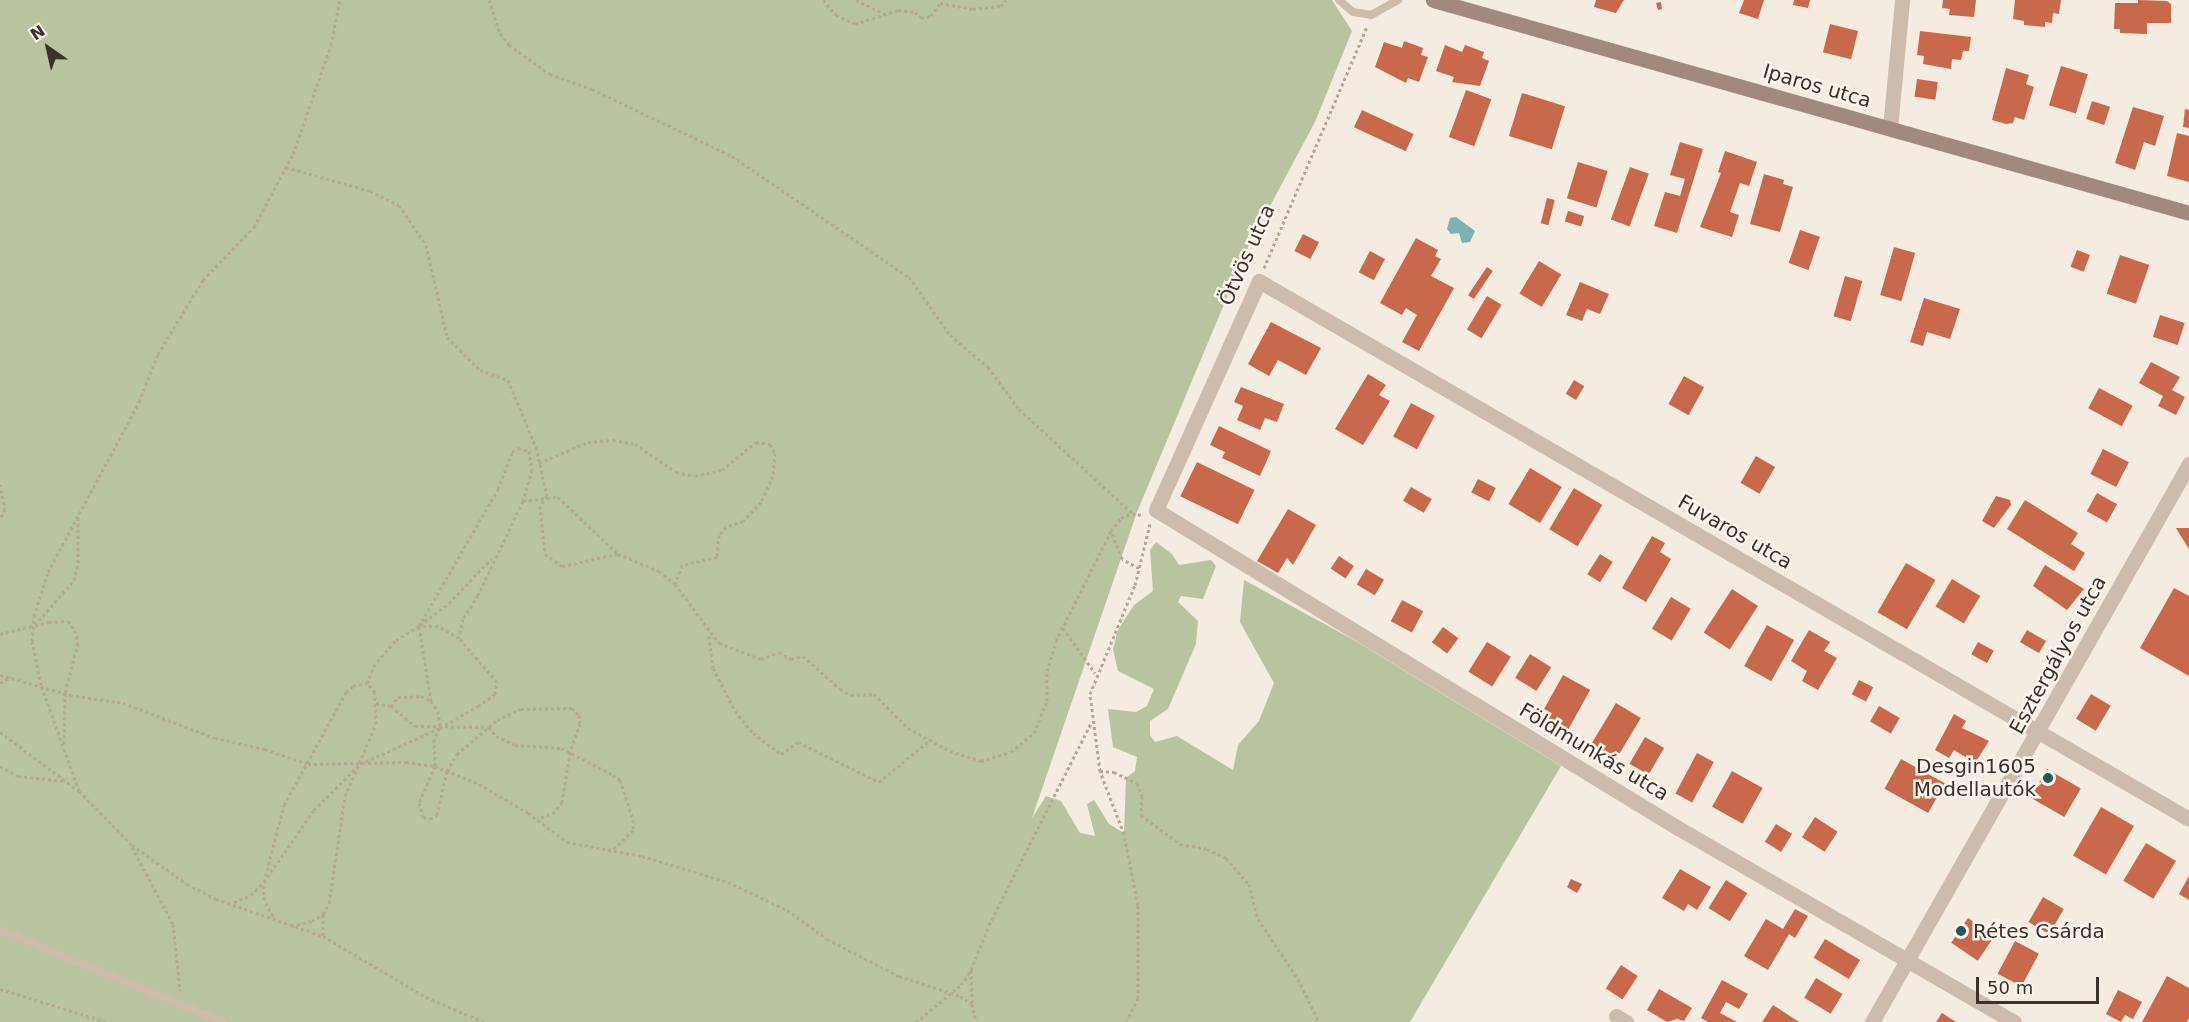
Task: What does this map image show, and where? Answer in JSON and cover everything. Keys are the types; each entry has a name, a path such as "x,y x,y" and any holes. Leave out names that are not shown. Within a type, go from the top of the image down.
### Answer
{"street":[{"name":"Iparos utca","path":"1433,0 2189,213"},
{"path":"1890,128 1902,0"},
{"name":"Ötvös utca","path":"1156,510 1259,281"},
{"name":"Fuvaros utca","path":"1259,281 2189,819"},
{"name":"Esztergályos utca","path":"1872,1022 2040,733 2189,464"},
{"name":"Földmunkás utca","path":"1156,510 1668,822 2014,1022"}],"lane":[{"path":"1339,0 1353,12 1371,15 1398,0"},
{"path":"0,930 223,1022"}],"path":[{"path":"79,791 41,685 33,627 48,572 139,402 158,354 203,280 254,226 286,167 331,45 340,0"},
{"path":"489,0 500,33 509,45 550,74 592,88 732,156 909,278 950,335 988,367 1019,409 1132,513 1153,517 1139,568 1090,694 1091,723 1100,771 1124,834 1138,904 1138,998 1126,1022"},
{"path":"823,0 836,15 855,24 898,10 915,12 921,18 931,16 940,3 973,9 1001,6 1006,0"},
{"path":"856,0 887,15"},
{"name":"Ötvös utca","path":"1259,281 1345,85 1371,15"},
{"path":"286,167 370,191 399,205 426,245 447,337 480,370 508,380 539,463 547,496 540,506 545,554 562,566 618,554"},
{"path":"539,463 588,442 613,440 635,444 676,472 695,476 722,470 756,442 770,444 775,453 772,476 761,502 743,521 726,527 719,535 717,557 682,565 675,584"},
{"path":"459,638 463,619 478,596 494,556 522,501 533,459 529,450 518,448 512,452 498,489 419,626 431,700 440,728 434,739 435,766 419,803 423,817 430,819 437,815 447,771 457,754 489,727 521,709 572,708 579,715 580,723 570,752 562,802 555,812 537,819"},
{"path":"0,484 5,509 0,519"},
{"path":"522,501 547,496 558,497 618,554 659,571 675,584 709,634 719,643 761,659 779,652 791,659 803,656 817,672 851,695 874,694 908,728 930,740 981,761 1011,753 1034,733 1047,700 1047,671 1063,628 1111,531 1121,518 1132,513"},
{"path":"33,627 74,580 78,563 75,537 79,513"},
{"path":"1111,531 1122,559 1139,568"},
{"path":"367,683 375,664 395,641 449,603 494,556"},
{"path":"0,634 68,621 75,630 78,643 65,693 64,750"},
{"path":"234,903 251,895 264,882 314,810 360,764 440,728 495,694 497,682 459,638 438,626 419,626"},
{"path":"1063,628 1096,674"},
{"path":"709,634 713,668 720,686 753,734 781,754 798,742 879,782 930,740"},
{"path":"0,675 65,693 123,703 215,738 265,749 308,764 406,762 435,766 479,784 537,819 567,842 642,856 728,882 787,910 827,939 899,975 972,1004"},
{"path":"0,683 11,677"},
{"path":"323,936 323,914 328,903 345,796 376,723 375,692 367,683"},
{"path":"274,917 264,900 264,882 284,805 346,692 353,686 367,683"},
{"path":"391,706 398,697 422,696 431,700"},
{"path":"376,703 391,706 415,726 489,727"},
{"path":"916,1022 950,994 971,970 988,925 1091,723"},
{"path":"489,727 496,736 515,745 570,752 620,780 633,819 633,830 616,847 605,850"},
{"path":"0,732 79,791 132,845 187,884 216,899 234,903 274,917 290,926 323,936 426,997 484,1022"},
{"path":"0,766 18,776 66,781"},
{"path":"1100,771 1114,772 1137,783 1142,796 1141,815 1180,844 1207,849 1226,858 1249,884 1258,919 1298,979 1318,1022"},
{"path":"132,845 173,924 181,986 177,1003"},
{"path":"290,926 312,921 323,914"},
{"path":"971,970 972,1004 976,1022"},
{"path":"0,989 108,1022"}],"green space":[{"path":"0,0 1332,0 1352,31 1315,122 1248,247 1137,512 1032,818 1046,796 1061,801 1080,833 1095,836 1087,804 1094,800 1109,824 1124,833 1126,778 1135,771 1137,757 1113,747 1108,709 1136,712 1147,706 1154,689 1118,671 1113,649 1118,630 1134,605 1153,591 1150,550 1156,542 1172,554 1179,565 1211,560 1216,566 1203,599 1181,596 1178,602 1198,621 1196,644 1168,709 1150,721 1150,735 1155,742 1177,736 1233,770 1238,745 1259,721 1274,683 1240,622 1244,580 1354,640 1561,766 1410,1022 0,1022"}],"water":[{"path":"1456,217 1475,231 1470,242 1462,243 1459,233 1451,234 1447,229 1450,218"}],"building":[{"path":"1596,0 1624,0 1616,13 1594,7"},
{"path":"1744,0 1764,0 1758,19 1739,13"},
{"path":"1794,0 1810,0 1808,8 1793,5"},
{"path":"1943,0 1976,0 1974,17 1949,15 1950,9 1942,8"},
{"path":"2015,0 2061,0 2059,14 2053,13 2052,23 2045,22 2045,27 2024,25 2024,21 2013,19"},
{"path":"2138,0 2167,1 2171,4 2171,23 2147,23 2147,34 2120,33 2120,29 2114,29 2115,3 2138,3"},
{"path":"1661,2 1662,9 1658,10 1656,3"},
{"path":"1830,24 1858,31 1851,59 1823,52"},
{"path":"1920,31 1971,37 1969,51 1963,51 1961,60 1952,59 1951,69 1923,64 1924,56 1917,55"},
{"path":"1404,41 1423,48 1421,55 1428,57 1419,82 1408,78 1406,83 1375,67 1384,42 1402,48"},
{"path":"1445,45 1462,52 1465,45 1484,52 1482,58 1489,61 1480,86 1452,82 1454,77 1436,71"},
{"path":"2061,66 2088,74 2076,113 2049,105"},
{"path":"2006,68 2029,75 2026,84 2034,87 2024,120 2015,117 2013,123 2006,124 1992,120"},
{"path":"1917,79 1938,82 1935,100 1914,97"},
{"path":"1466,90 1491,99 1474,146 1449,137"},
{"path":"1522,93 1565,106 1552,149 1509,136"},
{"path":"2092,101 2110,107 2104,125 2086,119"},
{"path":"2133,107 2164,116 2155,146 2144,142 2135,170 2115,163"},
{"path":"2185,109 2189,110 2189,128 2183,127"},
{"path":"1362,110 1414,134 1406,151 1354,127"},
{"path":"2177,133 2189,136 2189,182 2167,176"},
{"path":"1680,142 1703,149 1677,233 1654,226 1665,192 1680,196 1685,179 1670,175"},
{"path":"1725,151 1757,162 1749,186 1740,183 1730,212 1739,215 1732,237 1700,227 1721,173 1718,172"},
{"path":"1578,162 1608,171 1597,207 1567,198"},
{"path":"1630,167 1649,174 1630,226 1611,220"},
{"path":"1764,174 1784,180 1783,184 1793,187 1780,232 1750,224"},
{"path":"1547,198 1555,200 1548,225 1541,223"},
{"path":"1568,211 1584,216 1581,226 1565,222"},
{"path":"1800,230 1820,237 1808,270 1789,263"},
{"path":"1303,234 1319,242 1310,259 1294,251"},
{"path":"1416,238 1438,250 1435,256 1441,259 1431,276 1454,288 1419,351 1402,342 1417,315 1406,308 1402,315 1380,303"},
{"path":"1894,247 1915,253 1901,301 1880,295"},
{"path":"2077,250 2090,255 2084,272 2071,267"},
{"path":"1370,251 1385,259 1374,280 1359,272"},
{"path":"2120,255 2149,265 2136,304 2107,294"},
{"path":"1539,261 1561,274 1542,307 1519,294"},
{"path":"1487,267 1493,271 1474,299 1468,295"},
{"path":"1845,276 1862,281 1851,321 1833,316"},
{"path":"1580,282 1609,294 1600,314 1587,309 1582,321 1566,315"},
{"path":"1487,296 1502,305 1481,338 1467,329"},
{"path":"1924,298 1960,309 1950,339 1927,332 1923,346 1910,342"},
{"path":"2160,315 2185,323 2178,345 2153,337"},
{"path":"1271,322 1321,348 1306,375 1278,360 1269,376 1248,364"},
{"path":"2151,362 2180,377 2172,390 2185,397 2176,415 2158,406 2163,396 2139,383"},
{"path":"1368,374 1386,385 1379,395 1390,401 1363,445 1335,429"},
{"path":"1684,376 1704,387 1689,415 1668,404"},
{"path":"1574,380 1584,386 1576,400 1566,394"},
{"path":"1241,387 1284,404 1277,422 1265,418 1260,430 1237,420 1243,406 1234,402"},
{"path":"2099,388 2133,406 2122,426 2088,408"},
{"path":"1411,403 1435,416 1417,449 1393,437"},
{"path":"1219,426 1271,451 1260,476 1222,458 1225,452 1210,445"},
{"path":"2103,449 2129,462 2116,487 2090,474"},
{"path":"1756,456 1775,467 1760,494 1740,483"},
{"path":"1197,462 1255,490 1238,524 1180,496"},
{"path":"1530,468 1562,487 1540,523 1508,504"},
{"path":"1478,479 1496,488 1489,501 1471,492"},
{"path":"1411,487 1432,499 1424,513 1403,501"},
{"path":"1574,488 1602,505 1578,546 1549,529"},
{"path":"2097,493 2117,504 2107,523 2087,511"},
{"path":"1996,496 2010,500 2011,505 1994,528 1982,521"},
{"path":"2025,500 2078,533 2071,544 2085,553 2074,571 2007,529"},
{"path":"1288,509 1316,525 1293,565 1287,558 1278,573 1257,561"},
{"path":"2176,528 2189,528 2189,549"},
{"path":"1652,536 1665,543 1660,552 1671,559 1646,602 1622,588"},
{"path":"1600,554 1613,562 1600,582 1587,574"},
{"path":"1339,556 1354,566 1346,579 1331,568"},
{"path":"1906,563 1935,580 1907,629 1878,612"},
{"path":"2045,565 2084,589 2067,610 2033,586"},
{"path":"1366,569 1384,580 1375,595 1357,584"},
{"path":"1952,579 1980,596 1964,623 1936,606"},
{"path":"2174,588 2189,596 2189,676 2140,648"},
{"path":"1732,589 1758,606 1730,649 1704,633"},
{"path":"1671,597 1691,609 1672,641 1652,629"},
{"path":"1402,600 1423,611 1412,632 1391,621"},
{"path":"1767,625 1794,640 1771,681 1744,666"},
{"path":"1443,627 1458,638 1447,654 1432,642"},
{"path":"1809,630 1830,642 1824,651 1837,658 1818,690 1802,681 1807,671 1791,661"},
{"path":"2027,630 2046,641 2039,653 2020,642"},
{"path":"1487,642 1511,657 1492,687 1468,672"},
{"path":"1978,642 1994,651 1987,663 1971,654"},
{"path":"1530,654 1551,667 1536,691 1515,678"},
{"path":"1563,675 1590,690 1567,732 1540,717"},
{"path":"1859,680 1873,687 1866,702 1852,694"},
{"path":"2091,694 2111,706 2096,731 2076,719"},
{"path":"1616,703 1641,718 1614,763 1589,748"},
{"path":"1879,706 1900,718 1891,734 1870,722"},
{"path":"1954,714 1966,721 1962,728 1989,741 1975,763 1954,750 1949,758 1935,750"},
{"path":"1645,737 1664,748 1649,775 1630,764"},
{"path":"1697,753 1714,762 1692,803 1675,794"},
{"path":"1901,759 1945,783 1928,813 1885,789"},
{"path":"2047,769 2081,788 2064,817 2030,798"},
{"path":"1732,771 1763,788 1743,824 1712,807"},
{"path":"2101,807 2134,826 2106,874 2073,855"},
{"path":"1815,817 1838,832 1825,852 1802,837"},
{"path":"1776,824 1792,834 1781,852 1765,842"},
{"path":"2146,843 2176,861 2153,899 2123,881"},
{"path":"1680,869 1711,887 1697,910 1688,904 1684,911 1662,898"},
{"path":"2189,876 2189,900 2179,894"},
{"path":"1571,879 1582,884 1577,893 1567,887"},
{"path":"1726,880 1747,893 1730,921 1709,908"},
{"path":"2043,897 2064,909 2049,934 2028,922"},
{"path":"1795,909 1808,916 1795,938 1789,934 1768,970 1744,956 1766,919 1783,929"},
{"path":"1968,918 1995,936 1978,961 1951,943"},
{"path":"1825,939 1860,960 1849,979 1814,958"},
{"path":"2015,941 2039,954 2021,986 1998,974"},
{"path":"1621,965 1638,976 1623,999 1606,988"},
{"path":"2167,976 2189,988 2187,1022 2142,1022"},
{"path":"1816,978 1843,994 1831,1014 1804,998"},
{"path":"1722,980 1748,994 1739,1009 1726,1002 1720,1013 1737,1022 1708,1022 1701,1018"},
{"path":"1659,989 1692,1008 1684,1021 1677,1019 1667,1022 1647,1010"},
{"path":"2118,990 2142,1002 2133,1019 2125,1015 2121,1022 2106,1014"},
{"path":"1773,1005 1799,1022 1762,1022"},
{"path":"1942,1013 1956,1022 1936,1022"}],"place":[{"name":"Desgin1605 Modellautók","path":"2048,778"},
{"name":"Rétes Csárda","path":"1961,931"}]}
